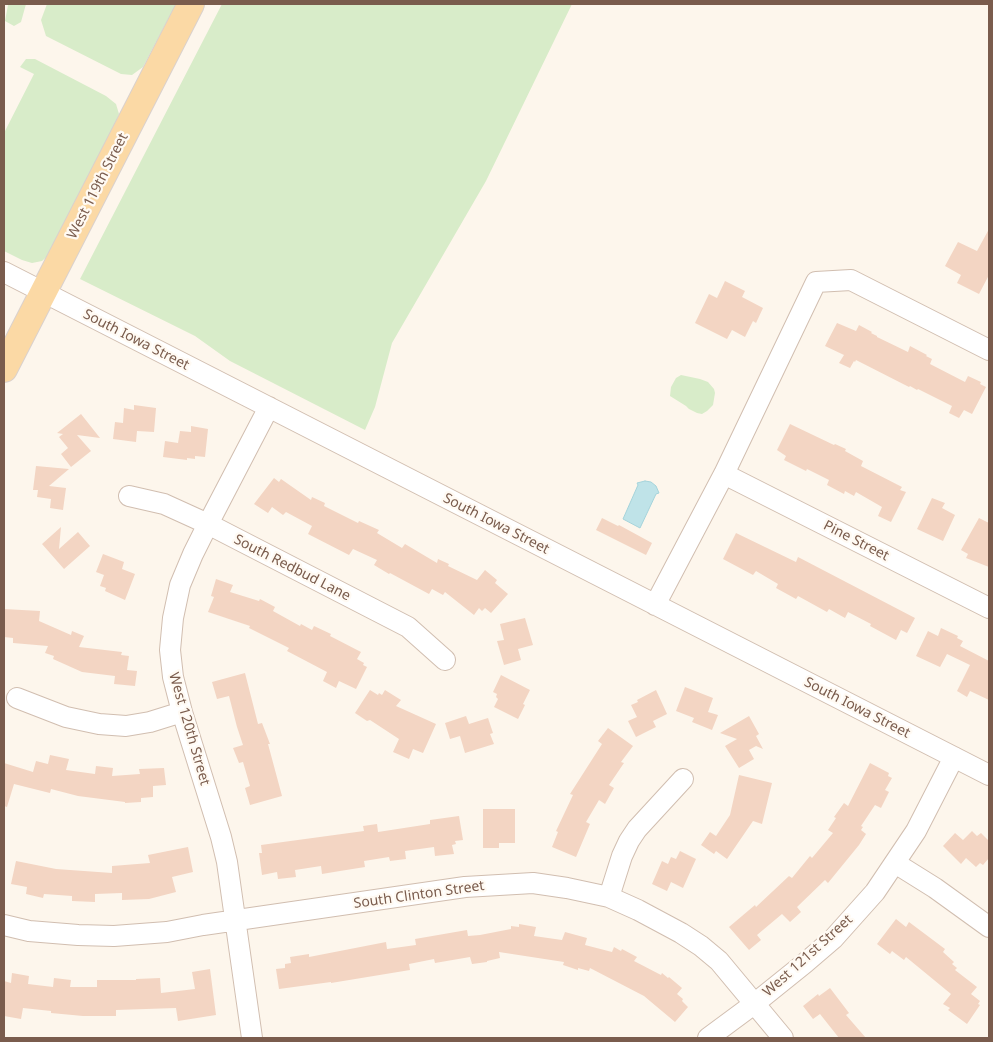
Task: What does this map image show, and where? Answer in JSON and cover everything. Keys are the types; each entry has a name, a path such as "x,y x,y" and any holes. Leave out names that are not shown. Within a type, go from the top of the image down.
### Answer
{"main road":[{"name":"West 119th Street","path":"4,369 191,4"}],"street":[{"name":"South Iowa Street","path":"4,272 989,775"},
{"path":"655,605 724,474 816,282 851,280 989,350"},
{"name":"West 120th Street","path":"252,1038 227,862 182,712 173,677 170,650 173,618 180,585 208,524 269,407"},
{"name":"Pine Street","path":"724,474 989,608"},
{"name":"South Redbud Lane","path":"129,496 164,504 208,524 408,627 445,660"},
{"path":"17,698 66,717 98,724 126,726 150,722 182,712"},
{"name":"West 121st Street","path":"708,1038 805,963 832,939 875,892 916,831 954,757"},
{"path":"609,898 622,856 637,828 682,780"},
{"path":"895,863 935,888 989,926"},
{"name":"South Clinton Street","path":"4,925 29,930 78,935 114,936 167,932 236,920 465,887 533,883 567,888 609,898 638,910 680,932 720,961 783,1038"}],"green space":[{"path":"7,4 26,4 21,22 14,26 5,21"},
{"path":"47,4 176,4 143,67 132,75 121,74 46,36 41,20"},
{"path":"222,4 572,4 486,181 392,343 375,407 365,430 230,361 195,336 80,279"},
{"path":"26,59 35,59 106,96 116,104 119,114 50,254 42,261 32,263 4,251 4,133 34,74 20,67"},
{"path":"681,375 708,382 714,389 713,405 707,411 702,414 697,413 670,396 671,387 676,378"}],"water":[{"path":"651,482 656,486 659,493 656,494 640,528 623,519 638,485 637,483"}],"building":[{"path":"989,229 989,275 979,294 957,283 961,275 945,266 958,242 977,251"},
{"path":"725,281 745,291 742,297 763,308 756,323 753,321 745,337 732,330 727,339 695,323 709,294 717,298"},
{"path":"837,323 856,331 859,325 877,337 908,352 910,346 927,355 932,359 930,364 965,382 968,376 981,382 980,384 986,387 972,414 964,410 959,418 949,413 952,406 856,360 850,368 839,363 844,355 825,346"},
{"path":"134,405 156,408 154,432 137,431 136,442 113,439 115,422 123,423 124,408 134,410"},
{"path":"81,414 100,438 77,435 91,451 71,467 61,454 68,448 59,437 63,434 57,433"},
{"path":"790,424 846,449 845,451 863,461 861,466 902,487 900,490 906,492 891,522 878,516 882,507 856,492 854,496 845,491 844,494 827,485 829,480 784,460 786,456 777,450"},
{"path":"191,426 208,429 205,457 195,456 195,459 187,458 187,460 163,457 165,441 178,443 180,431 191,432"},
{"path":"36,466 69,469 49,486 66,488 63,510 50,508 51,499 37,497 38,490 33,490"},
{"path":"274,478 279,482 281,479 311,500 312,497 325,503 324,506 358,523 359,521 379,530 377,533 402,548 405,544 437,563 438,559 477,580 485,570 497,580 495,583 508,594 491,613 485,608 482,611 479,608 474,615 445,592 443,595 432,589 429,594 374,565 377,560 353,549 349,555 308,534 312,526 286,512 283,515 272,507 268,513 254,504"},
{"path":"932,498 945,503 942,508 955,515 943,541 917,529"},
{"path":"602,518 652,543 646,555 596,530"},
{"path":"979,518 989,523 989,567 966,558 968,554 961,550"},
{"path":"61,527 59,549 78,532 90,546 64,569 42,544"},
{"path":"736,533 796,562 798,557 915,618 907,633 901,630 896,640 848,612 845,618 829,609 827,612 798,596 796,599 776,588 778,584 756,571 753,575 723,559"},
{"path":"103,554 124,562 122,569 135,574 125,600 105,591 106,588 100,586 104,575 96,572"},
{"path":"216,579 233,585 230,592 259,601 260,599 275,607 273,611 300,626 301,624 312,630 314,626 361,652 357,659 367,667 356,689 339,681 336,688 323,681 327,672 287,651 289,648 249,628 250,626 208,612 214,597 211,596"},
{"path":"4,609 40,611 39,621 71,635 72,631 84,636 79,647 122,652 121,655 129,656 127,670 137,671 135,686 114,684 115,676 82,672 53,659 54,656 45,653 48,646 13,643 13,638 4,637"},
{"path":"525,618 533,645 518,649 521,660 504,665 497,641 504,640 500,624"},
{"path":"941,628 958,636 957,638 963,641 960,646 989,661 989,700 970,691 967,697 957,691 970,665 947,654 940,667 916,656 928,631 938,636"},
{"path":"245,673 258,724 262,723 270,744 268,744 282,796 250,805 245,788 250,786 243,762 239,763 233,748 243,745 229,696 217,699 212,682"},
{"path":"501,675 530,690 518,719 494,707 498,699 496,697 497,694 493,692"},
{"path":"685,687 713,698 708,712 718,715 712,730 692,722 694,718 676,711"},
{"path":"370,690 378,695 379,693 382,695 385,690 401,700 396,706 436,724 423,753 413,749 409,759 393,752 399,739 370,720 367,721 355,713"},
{"path":"656,690 667,714 653,721 656,727 636,737 628,721 637,717 631,705"},
{"path":"466,716 469,724 488,718 493,733 490,734 494,744 465,753 460,736 450,739 445,723"},
{"path":"749,716 759,734 756,736 763,749 756,746 749,750 754,759 739,768 725,746 737,739 720,733"},
{"path":"608,728 633,746 621,762 624,763 609,785 614,788 605,804 599,800 586,822 590,824 576,857 552,847 558,832 556,831 573,795 570,794 602,744 598,741"},
{"path":"50,755 69,759 66,770 95,774 96,766 113,768 112,776 140,774 139,769 164,768 166,785 153,786 153,797 141,798 141,802 125,803 78,796 51,789 50,793 14,784 7,807 4,806 4,763 33,772 36,761 48,764"},
{"path":"870,763 889,773 888,776 892,778 885,790 889,792 881,808 875,805 861,826 863,827 861,830 866,834 859,845 828,883 825,880 797,907 801,912 790,922 782,914 757,935 761,940 749,950 729,927 755,905 756,907 789,876 792,878 810,856 812,858 833,833 828,830 836,818 834,817 844,803 848,806"},
{"path":"739,775 772,783 762,824 753,821 727,859 716,851 714,854 701,845 710,832 716,836 730,815"},
{"path":"483,809 515,809 515,843 499,843 499,848 483,848"},
{"path":"459,816 463,840 455,841 456,844 452,845 454,854 435,856 434,847 405,851 406,859 390,861 389,857 364,861 365,867 322,874 321,866 295,870 296,877 278,879 277,872 262,875 259,853 262,853 261,845 364,831 363,826 377,824 378,832 430,824 430,820"},
{"path":"972,831 977,836 981,833 989,841 989,858 983,865 980,863 976,867 966,858 961,864 943,846 955,833 963,840"},
{"path":"188,847 193,872 172,877 176,892 149,899 122,900 122,893 95,894 95,902 72,901 72,896 44,894 43,898 26,894 27,887 11,884 16,861 56,869 112,873 112,866 150,863 148,855"},
{"path":"680,851 696,859 683,888 671,882 667,891 652,884 662,861 668,864 671,857 676,859"},
{"path":"896,919 906,927 909,922 945,949 943,952 954,962 952,964 957,968 955,970 977,987 971,994 980,1001 978,1004 980,1005 967,1024 943,1004 951,994 906,957 904,960 892,951 890,954 877,944"},
{"path":"519,924 536,927 534,936 562,940 565,932 587,938 585,945 612,952 614,947 621,951 622,949 637,957 634,961 661,975 662,973 682,988 677,994 688,1007 675,1022 644,996 590,968 589,971 578,968 578,970 563,965 564,962 499,952 500,958 487,962 472,964 470,957 435,963 434,959 409,964 410,970 331,983 279,989 276,969 285,968 285,964 291,963 290,957 309,954 309,957 386,942 387,949 416,945 415,939 467,930 468,936 480,935 511,929 511,926 519,927"},
{"path":"210,969 216,1015 178,1021 176,1008 116,1010 116,1016 83,1016 23,1008 21,1019 4,1016 4,981 11,983 12,973 29,976 28,984 53,987 54,978 71,980 70,987 97,987 97,980 160,978 161,993 195,989 192,972"},
{"path":"830,988 849,1013 846,1015 866,1038 839,1038 820,1014 813,1019 803,1006 818,994 819,996"}]}
